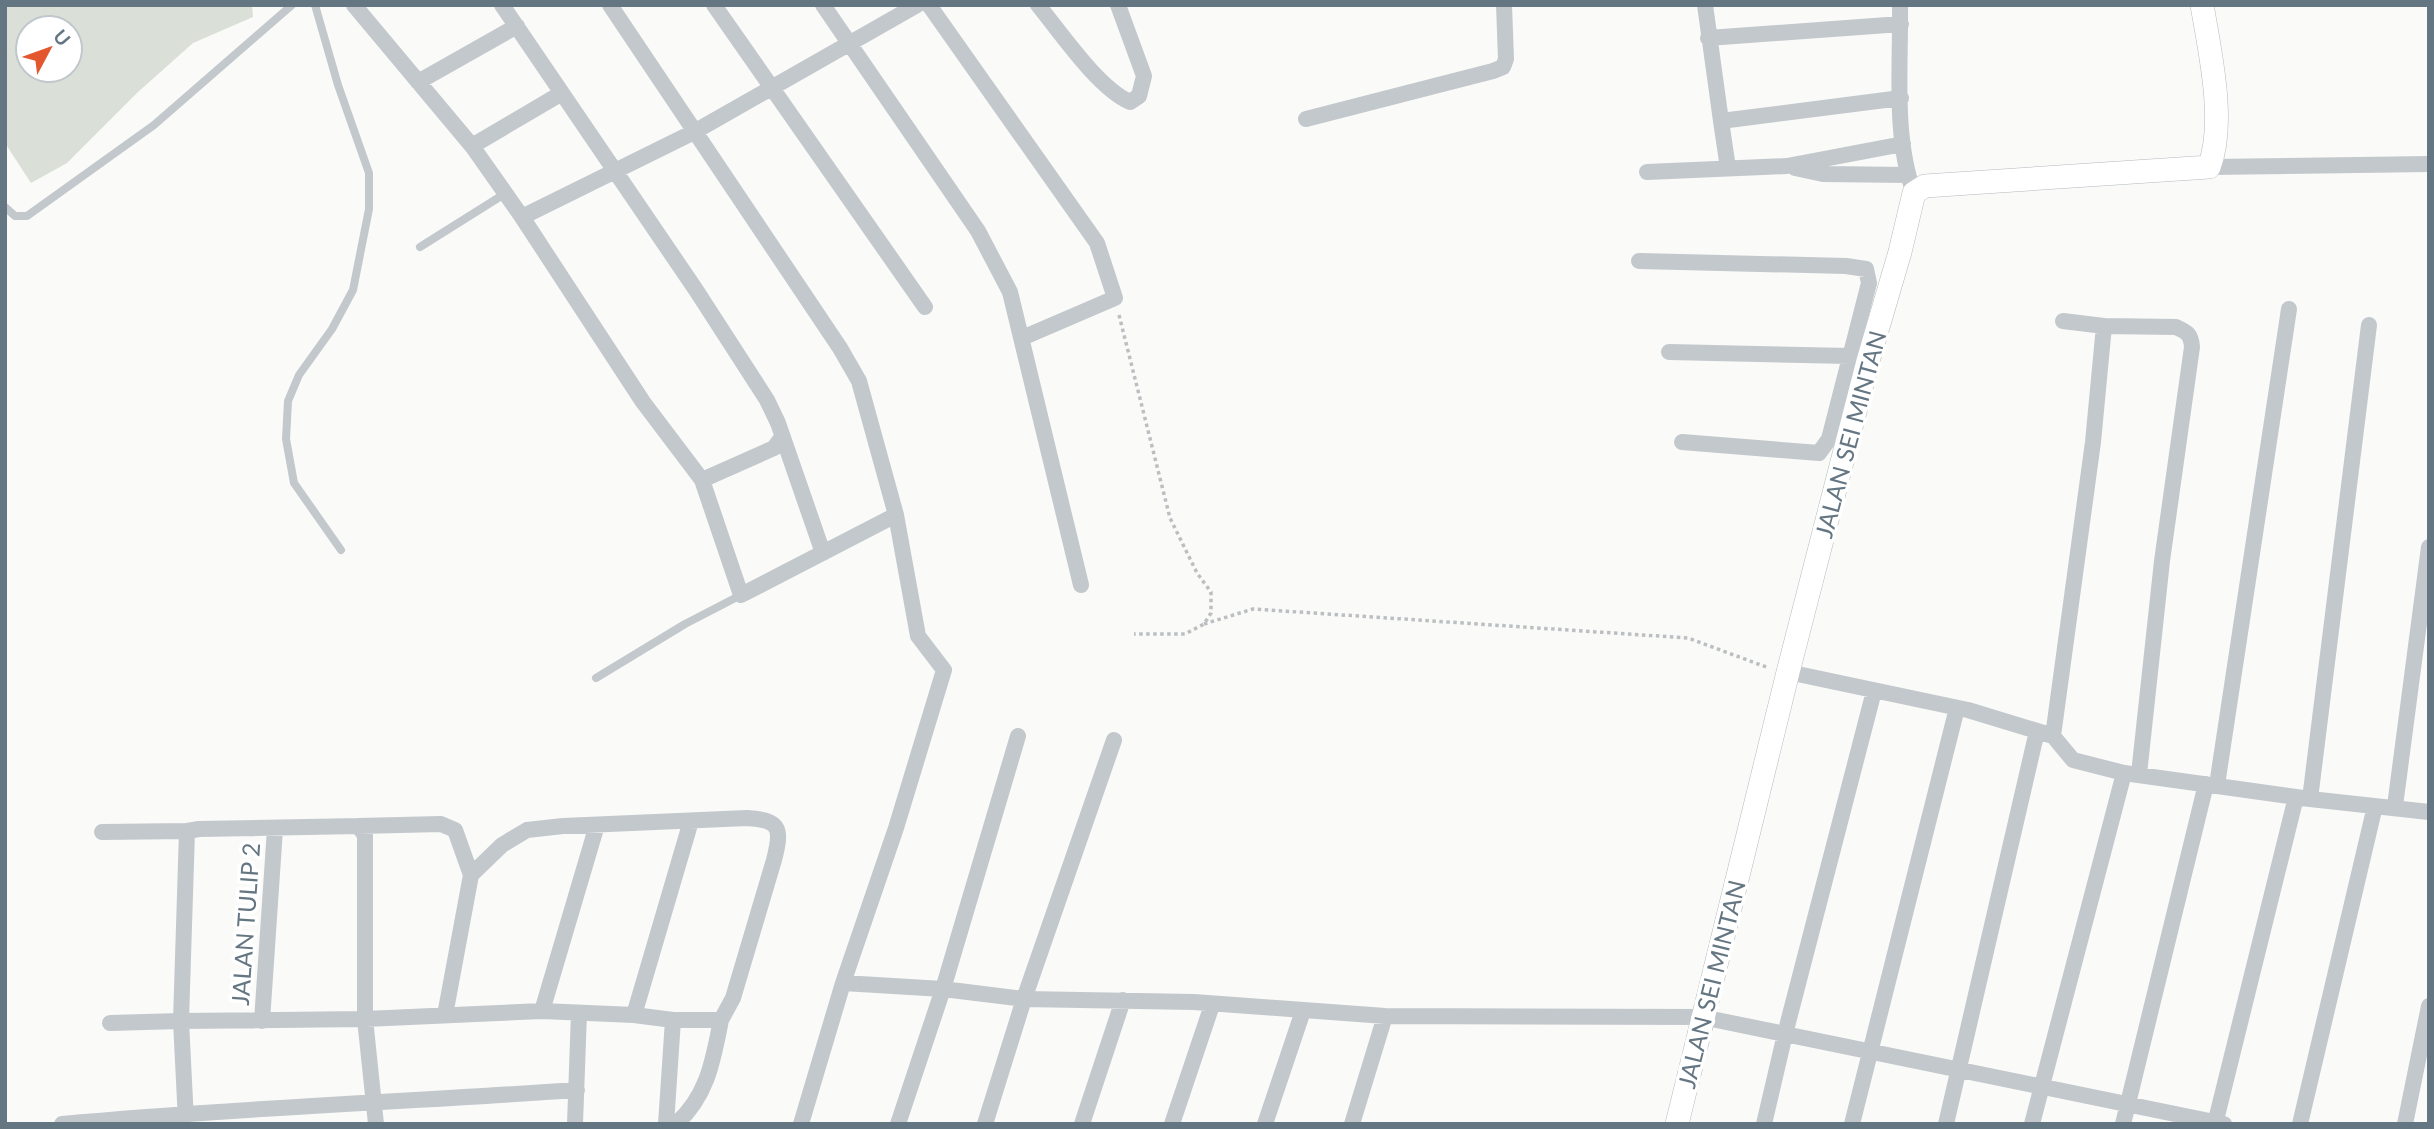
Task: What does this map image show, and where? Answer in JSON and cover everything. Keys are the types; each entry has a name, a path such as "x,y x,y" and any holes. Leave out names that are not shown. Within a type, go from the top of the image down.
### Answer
{"street":[{"path":"354,5 472,146 506,193 643,402 702,480 741,595 896,515"},
{"path":"502,5 696,290 767,400 823,553"},
{"path":"610,5 840,348 859,381 896,515 911,585 918,636 944,670 896,828 843,983 801,1124"},
{"path":"714,5 925,307"},
{"path":"823,5 978,231 1010,292 1081,585"},
{"path":"522,217 694,132 917,5"},
{"path":"929,5 1097,243 1115,298 1022,338"},
{"path":"1038,5 1104,84 1118,97 1130,102 1139,96 1144,76 1118,5"},
{"path":"1306,120 1503,67 1506,59 1504,5"},
{"path":"1705,5 1728,168"},
{"path":"1900,5 1903,144 1911,184"},
{"path":"2202,5 2217,125 2215,147 2209,167"},
{"path":"1708,38 1901,24"},
{"path":"418,82 517,26"},
{"path":"472,146 562,93"},
{"path":"1721,121 1901,98"},
{"path":"1647,172 1787,166 1903,144"},
{"path":"1787,166 1823,174 1921,187 2209,167 2429,164"},
{"name":"JALAN SEI MINTAN","path":"1677,1124 1788,672 1859,358 1900,252 1911,184"},
{"path":"1639,261 1846,266 1866,269 1869,283 1859,358 1829,439 1819,453 1682,442"},
{"path":"2123,1124 2211,784 2289,309"},
{"path":"2032,1124 2132,774 2191,337 2187,331 2176,327 2104,326 2063,321"},
{"path":"843,983 943,989 1024,999 1194,1002 1385,1016 1702,1017 2218,1123 2303,798 2369,325"},
{"path":"2053,736 2093,442 2104,326"},
{"path":"1669,352 1859,358"},
{"path":"702,480 774,448 782,437"},
{"path":"2395,806 2429,547"},
{"path":"1788,672 1859,685 1874,691 1957,708 2037,730 2053,736 2073,760 2132,774 2303,798 2429,811"},
{"path":"1764,1124 1874,691"},
{"path":"1852,1124 1957,708"},
{"path":"1946,1124 2037,730"},
{"path":"898,1124 943,989 1017,736"},
{"path":"985,1124 1024,999 1114,740"},
{"path":"2300,1124 2375,806"},
{"path":"471,875 502,845 527,830 691,821 765,819 773,822 777,828 778,843 774,860 733,998 721,1020 704,1090 694,1106 676,1124"},
{"path":"634,1015 691,821"},
{"path":"102,832 442,824 454,830 471,875 445,1015"},
{"path":"542,1011 597,825"},
{"path":"358,826 365,835 365,1019 376,1124"},
{"name":"JALAN TULIP 2","path":"262,1021 275,829"},
{"path":"186,1119 181,1021 187,831"},
{"path":"1082,1124 1124,1000"},
{"path":"1172,1124 1212,1005"},
{"path":"2404,1124 2429,1006"},
{"path":"110,1023 365,1019 542,1011 634,1015 673,1020 721,1020"},
{"path":"1265,1124 1303,1011"},
{"path":"575,1124 579,1013"},
{"path":"1352,1124 1385,1016"},
{"path":"666,1124 673,1020"},
{"path":"62,1124 186,1119 577,1090"}],"lane":[{"path":"5,207 15,216 27,216 154,125 292,5"},
{"path":"315,5 338,85 369,173 369,209 353,290 332,329 299,375 288,401 286,439 294,483 341,550"},
{"path":"420,247 506,193"},
{"path":"596,678 685,624 741,595"}],"path":[{"path":"1115,298 1170,518 1197,573 1210,592 1211,613 1204,624"},
{"path":"1134,634 1185,634 1204,624 1253,609 1688,638 1763,667 1788,672"}],"shaded area":[{"path":"5,5 252,5 253,17 193,43 138,92 67,163 31,183 5,143"}]}
